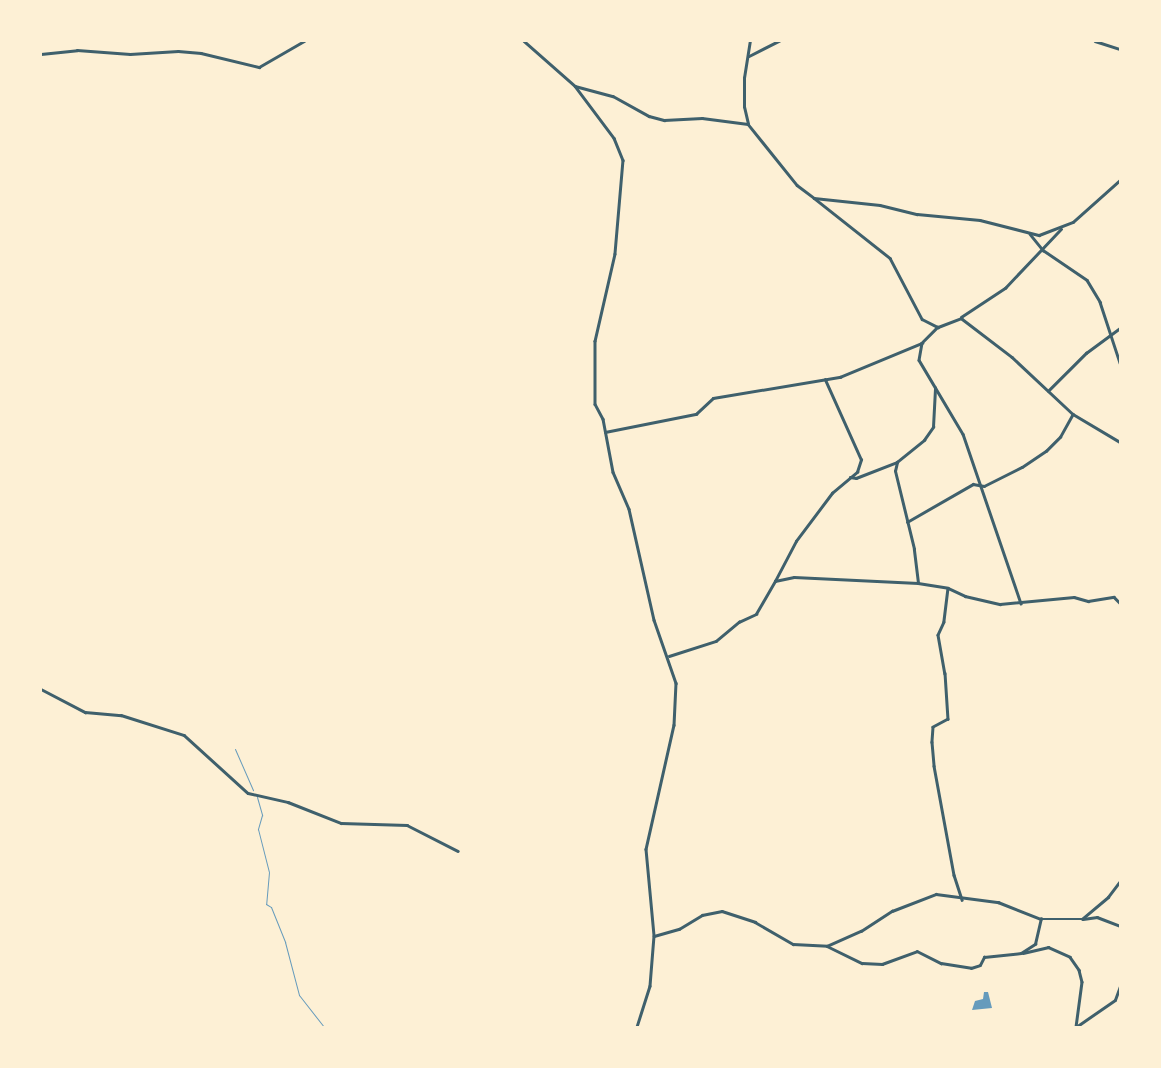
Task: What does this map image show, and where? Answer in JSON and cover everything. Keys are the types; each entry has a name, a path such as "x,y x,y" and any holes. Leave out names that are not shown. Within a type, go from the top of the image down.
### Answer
{"street":[{"path":"41,54 77,50 130,54 178,51 201,52 259,67 304,41"},
{"path":"524,41 575,86 614,138 623,160 615,254 595,341 595,404 603,419 613,472 629,509 654,620 669,656 676,683 674,726 646,849 654,936 650,986 637,1027"},
{"path":"750,41 744,78 744,107 748,124 797,185 890,258 917,313 922,319 938,327"},
{"path":"749,56 779,41"},
{"path":"1094,41 1120,49"},
{"path":"575,86 613,96 641,112 664,120 702,118 748,124"},
{"path":"605,432 696,414 713,398 840,378 922,343 938,327 961,318 1005,288 1044,250 1062,228 1089,209 1120,180"},
{"path":"814,198 872,204 917,214 980,220 1030,234 1039,235 1062,228"},
{"path":"1030,234 1044,250 1087,280 1100,302 1120,363"},
{"path":"961,318 1012,357 1073,414 1120,442"},
{"path":"1048,391 1110,334 1120,328"},
{"path":"922,343 919,360 963,434 984,486 1021,603"},
{"path":"669,656 709,645 739,622 756,614 796,541 832,492 858,472 861,460 825,380"},
{"path":"850,477 856,478 897,462 924,440 933,427 935,387"},
{"path":"907,522 973,484 984,486 1022,468 1046,451 1060,437 1073,414"},
{"path":"897,462 895,470 918,583"},
{"path":"775,580 794,577 918,583 948,588 965,596 1000,604 1114,597 1120,603"},
{"path":"948,588 944,622 938,634 945,673 948,719 933,727 932,742 934,766 954,875 962,900"},
{"path":"41,689 85,712 121,715 184,735 248,793 288,802 341,823 407,825 458,851"},
{"path":"1082,919 1108,897 1120,881"},
{"path":"827,946 861,931 892,911 936,894 962,900 998,902 1040,919 1097,917 1120,926"},
{"path":"654,936 679,929 702,915 722,911 755,922 793,944 827,946 862,963 882,964 917,951 941,963 965,968 980,965 984,957 1022,953 1048,947 1070,956 1079,970 1082,982 1076,1027"},
{"path":"1022,953 1035,944 1040,919"},
{"path":"1076,1027 1115,1000 1120,986"}],"water":[{"path":"984,992 988,992 992,1008 972,1010 975,1001 983,999"}],"waterway":[{"path":"235,749 253,790"},
{"path":"257,797 262,815 258,829 269,872 266,904 271,907 285,942 299,995 324,1027"}]}
